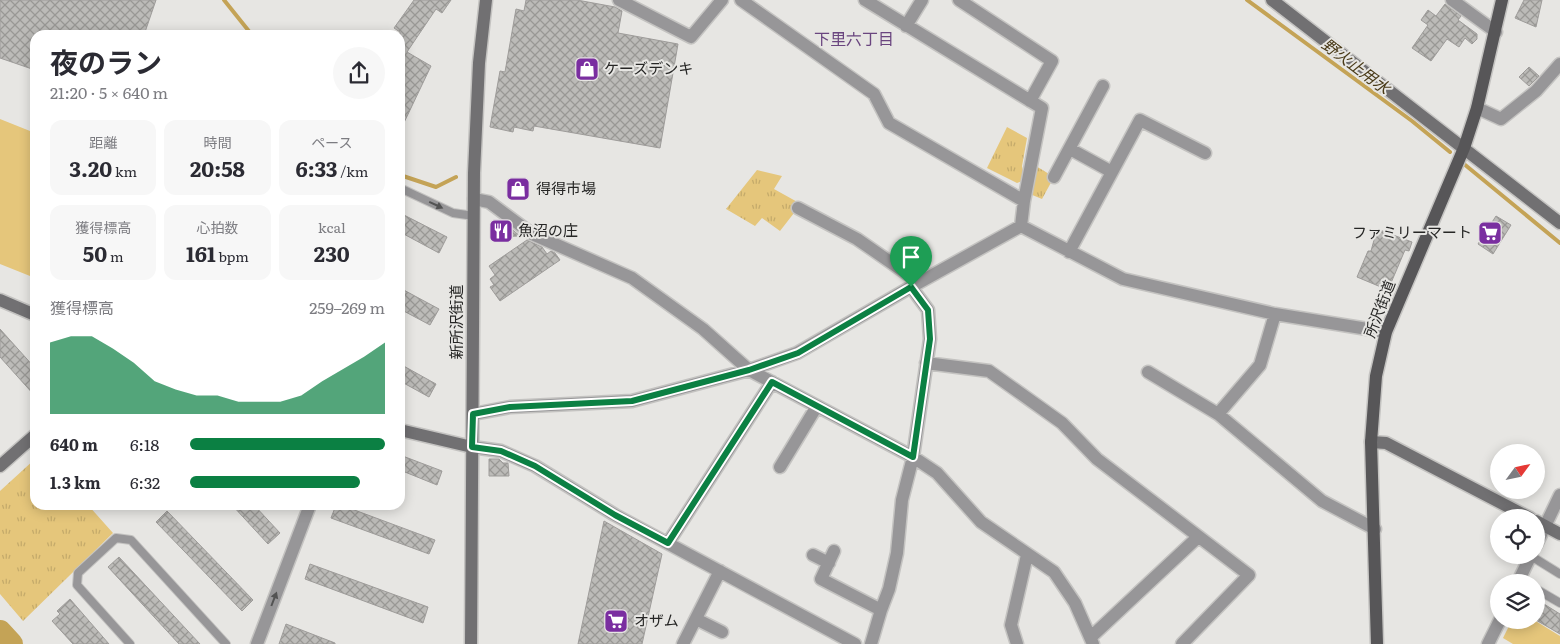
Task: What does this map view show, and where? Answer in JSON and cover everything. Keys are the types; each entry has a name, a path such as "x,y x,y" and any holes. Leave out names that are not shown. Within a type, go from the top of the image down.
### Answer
{"main road":[{"name":"所沢街道","path":"1377,644 1371,442 1376,376 1386,332 1464,148 1478,108 1502,0"}],"street":[{"name":"新所沢街道","path":"471,644 474,199 478,63 486,0"},
{"path":"619,0 691,37 722,0"},
{"path":"741,0 874,94 889,123 1024,201"},
{"path":"865,0 1042,108 1021,226"},
{"path":"906,26 922,0"},
{"path":"959,0 1052,61 1030,101"},
{"path":"1272,0 1560,223"},
{"path":"1452,0 1496,32"},
{"path":"1478,108 1501,119 1536,91 1560,64"},
{"path":"1054,177 1103,86"},
{"path":"1069,252 1140,120 1205,153"},
{"path":"1070,149 1112,172"},
{"path":"474,199 489,202 532,234 632,278 703,329 749,370 913,457 937,472 981,522 1054,572 1075,603 1092,640 1198,537"},
{"path":"798,208 858,239 915,285 928,310 930,339 913,457 902,500 897,553 889,590 871,644"},
{"path":"1021,226 1123,279 1275,314 1386,332"},
{"path":"473,414 510,407 632,401 749,370 798,353 1021,226"},
{"path":"0,300 30,312"},
{"path":"1218,414 1260,364 1275,314"},
{"path":"926,363 989,371 1062,423 1097,460 1249,575 1182,644"},
{"path":"1148,372 1218,414 1322,501 1375,529"},
{"path":"668,543 772,382"},
{"path":"780,467 817,406"},
{"path":"405,431 472,447 501,451 535,466 615,515 855,644"},
{"path":"0,466 30,439"},
{"path":"1371,442 1386,443 1513,509"},
{"path":"1545,517 1560,495"},
{"path":"257,644 308,510"},
{"path":"1545,525 1560,534"},
{"path":"813,554 831,557 821,578 881,610"},
{"path":"1017,644 1011,624 1027,555"},
{"path":"683,644 720,571"},
{"path":"696,619 722,632"},
{"path":"1488,644 1496,629"}],"lane":[{"path":"405,190 453,213 474,216"},
{"path":"130,644 77,585 78,573 116,538 131,540 226,644"},
{"path":"1545,562 1560,574"},
{"path":"1545,594 1560,603"}],"green space":[{"path":"0,119 30,131 30,276 0,264"},
{"path":"1007,127 1027,138 1022,166 1025,180 1017,183 987,168"},
{"path":"1031,163 1054,177 1042,199 1025,192"},
{"path":"757,170 782,176 774,189 801,204 780,231 762,218 755,226 726,209"},
{"path":"30,464 30,510 92,510 113,533 23,621 0,594 0,491"},
{"path":"1545,627 1560,636 1560,644 1513,644 1503,638 1508,629 1545,629"}],"building":[{"path":"0,0 156,0 146,30 30,30 30,68 0,58"},
{"path":"414,0 451,0 442,13 436,9 407,52 431,66 405,121 405,30 394,28"},
{"path":"526,0 577,0 615,7 622,11 618,33 678,44 660,148 534,126 533,131 514,127 513,132 490,127 500,71 505,72 516,9 524,11"},
{"path":"1524,0 1542,0 1536,27 1515,18"},
{"path":"1445,4 1461,16 1458,20 1477,34 1477,39 1472,44 1465,38 1459,47 1447,39 1431,61 1412,48 1428,25 1421,20 1428,10 1436,16"},
{"path":"1529,67 1539,76 1529,86 1519,77"},
{"path":"405,216 447,237 439,253 405,235"},
{"path":"1496,216 1511,225 1493,254 1478,244"},
{"path":"490,227 509,227 520,236 490,237"},
{"path":"1377,229 1412,242 1409,251 1405,250 1388,290 1357,277 1368,251 1371,251"},
{"path":"527,240 542,247 547,254 551,251 555,253 560,260 500,301 490,287 494,285 490,279 495,275 489,266"},
{"path":"405,291 439,309 430,325 405,312"},
{"path":"0,329 30,362 30,390 0,357"},
{"path":"405,367 436,384 429,397 405,384"},
{"path":"405,457 442,471 437,485 405,472"},
{"path":"489,459 499,459 503,463 508,463 509,476 489,476"},
{"path":"237,510 259,510 280,533 268,544"},
{"path":"334,510 354,510 435,540 429,554 331,518"},
{"path":"167,511 253,600 242,611 156,522"},
{"path":"604,521 662,554 642,644 578,644"},
{"path":"119,557 200,644 179,644 108,567"},
{"path":"310,564 428,607 423,623 305,579"},
{"path":"70,599 109,644 73,644 52,621 60,614 57,611"},
{"path":"1545,605 1560,614 1560,634 1545,625"},
{"path":"286,624 335,643 335,644 279,644"}],"waterway":[{"path":"224,0 248,30"},
{"name":"野火止用水","path":"1247,0 1412,121 1450,152"},
{"name":"野火止用水","path":"1464,164 1560,243"},
{"path":"405,177 436,187 456,177"},
{"path":"0,632 11,644"}],"place":[{"name":"ケーズデンキ","path":"587,69"},
{"name":"得得市場","path":"518,189"},
{"name":"魚沼の庄","path":"501,231"},
{"name":"ファミリーマート","path":"1490,233"},
{"name":"オザム","path":"616,621"}],"district":[{"name":"下里六丁目","path":"854,39"}],"route":[{"path":"911,287 928,310 930,339 913,457 772,382 668,543 615,515 535,466 501,451 472,447 473,414 510,407 632,401 689,388 798,353 911,287"}]}
